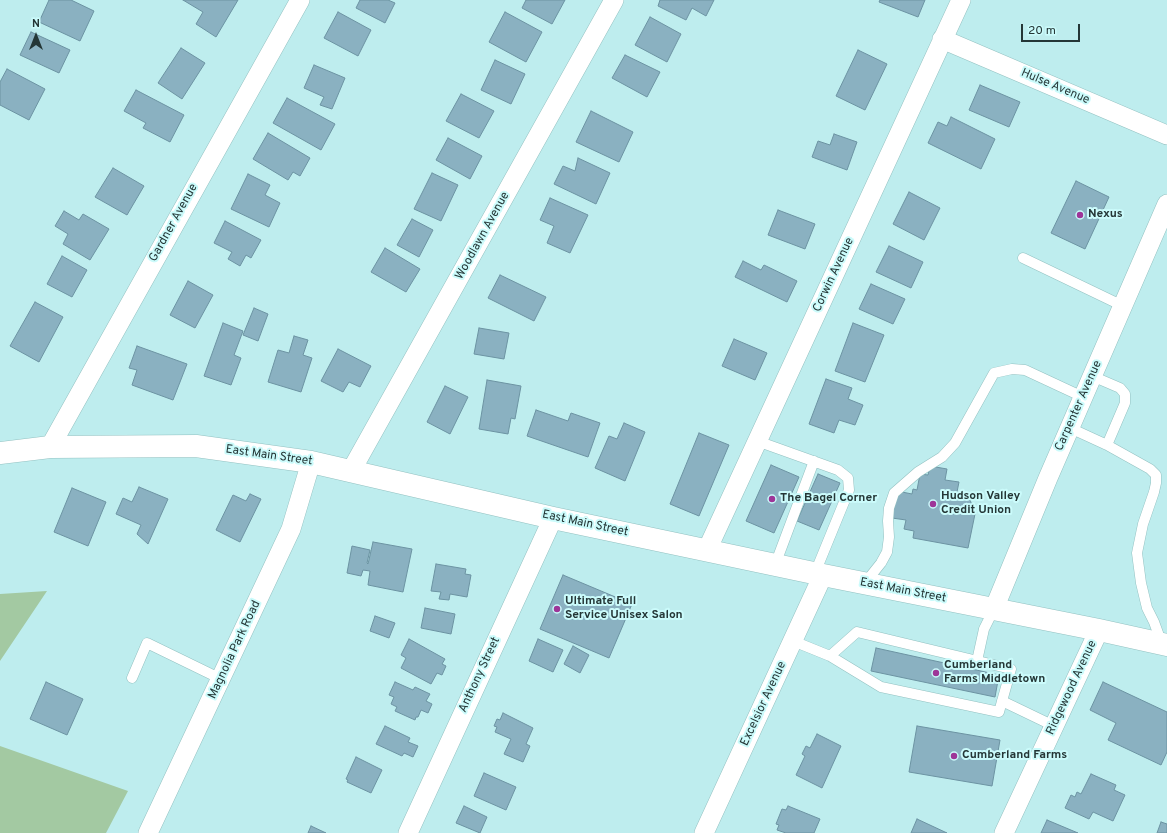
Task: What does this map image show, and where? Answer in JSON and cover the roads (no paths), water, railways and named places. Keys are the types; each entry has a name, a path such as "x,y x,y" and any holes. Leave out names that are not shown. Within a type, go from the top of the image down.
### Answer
{"main road":[{"name":"East Main Street","path":"0,453 50,447 196,446 311,462 553,518 775,565 1099,630 1165,645"}],"street":[{"name":"Gardner Avenue","path":"50,447 300,0"},
{"name":"Woodlawn Avenue","path":"351,471 614,0"},
{"name":"Corwin Avenue","path":"707,550 961,0"},
{"name":"Hulse Avenue","path":"942,40 1167,135"},
{"name":"Carpenter Avenue","path":"994,609 1083,397 1167,204"},
{"name":"Magnolia Park Road","path":"148,833 291,530 311,462"},
{"name":"Anthony Street","path":"408,833 553,518"},
{"name":"Excelsior Avenue","path":"704,833 793,641 819,574"},
{"name":"Ridgewood Avenue","path":"1004,833 1099,630"}],"lane":[{"path":"1023,258 1123,306"},
{"path":"864,583 881,563 887,552 889,537 889,508 894,493 918,472 942,457 955,443 994,373 1012,369 1025,370 1083,397"},
{"path":"1092,376 1120,388 1125,394 1125,403 1107,445"},
{"path":"1070,428 1107,445 1150,469 1156,475 1154,492 1142,524 1137,553 1140,583 1147,608 1165,645"},
{"path":"758,441 838,470 848,478 849,490 819,574"},
{"path":"775,565 814,461"},
{"path":"977,661 984,629 994,609"},
{"path":"793,641 830,656 881,687 999,712 1011,669 857,632 830,656"},
{"path":"132,678 147,643 221,679"},
{"path":"1002,702 1054,726"}],"place":[{"name":"Nexus","path":"1080,215"},
{"name":"The Bagel Corner","path":"772,499"},
{"name":"Hudson Valley Credit Union","path":"933,504"},
{"name":"Ultimate Full Service Unisex Salon","path":"557,609"},
{"name":"Cumberland Farms Middletown","path":"936,673"},
{"name":"Cumberland Farms","path":"954,756"}]}
